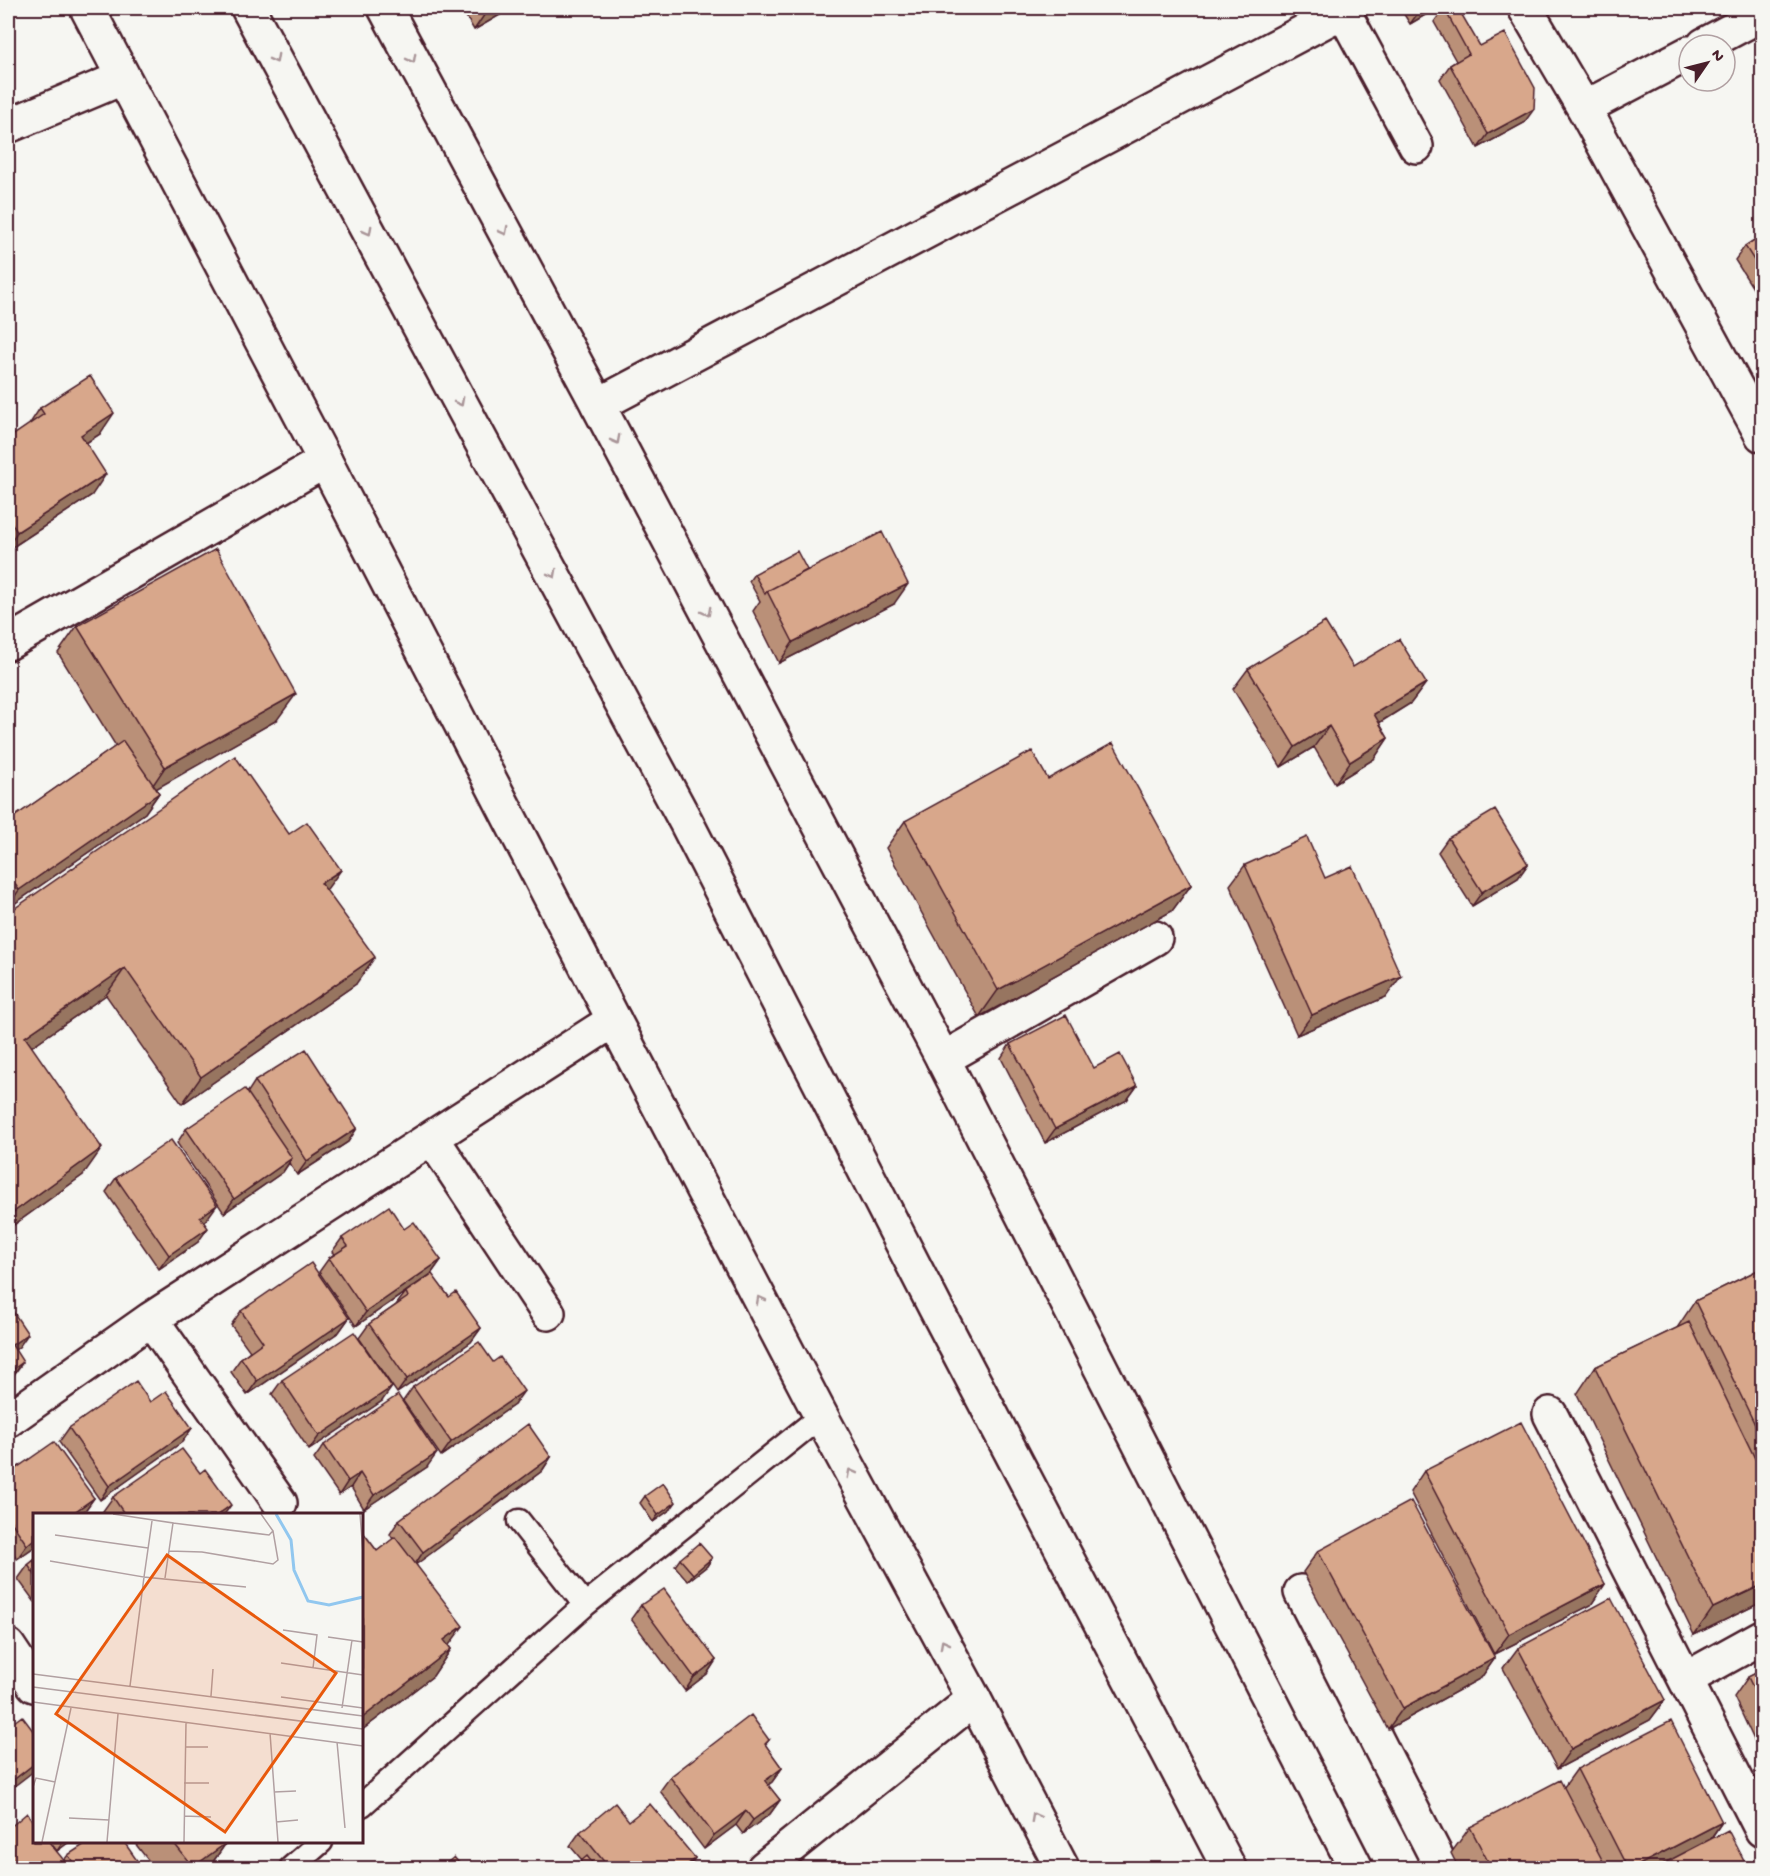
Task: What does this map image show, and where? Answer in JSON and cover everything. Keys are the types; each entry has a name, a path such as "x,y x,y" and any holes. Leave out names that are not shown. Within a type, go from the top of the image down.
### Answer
{"main road":[{"path":"87,8 821,1416 974,1699 1062,1869"},
{"path":"248,8 686,822 946,1328 1229,1869"},
{"path":"385,8 598,405 943,1059 1356,1869"},
{"path":"1525,8 1584,108 1762,435"},
{"path":"598,405 1346,9 1416,146"},
{"path":"1726,33 1762,14"},
{"path":"1584,108 1677,59"},
{"path":"8,126 122,78"},
{"path":"8,642 325,461"},
{"path":"943,1059 1155,938"},
{"path":"8,1420 151,1319 614,1020"},
{"path":"432,1138 548,1313"},
{"path":"151,1319 280,1503"},
{"path":"1550,1414 1762,1830"},
{"path":"1300,1592 1442,1869"},
{"path":"1686,1679 1762,1637"},
{"path":"8,1646 33,1684"},
{"path":"764,1869 974,1699"}],"lane":[{"path":"363,1804 585,1605 821,1416"},
{"path":"519,1521 585,1605"},
{"path":"291,1869 320,1843"}],"building":[{"path":"1444,8 1458,8 1480,46 1505,33 1535,88 1534,109 1488,134 1450,65 1469,54"},
{"path":"1762,235 1762,273 1745,246"},
{"path":"90,376 114,413 81,435 106,474 17,532 8,517 8,439 44,414 40,408"},
{"path":"882,532 908,584 793,642 767,591"},
{"path":"216,549 296,694 165,767 77,626"},
{"path":"797,551 807,570 765,594 754,574"},
{"path":"1325,622 1353,667 1399,639 1426,683 1374,714 1388,738 1350,762 1329,726 1295,747 1248,669"},
{"path":"123,741 159,793 19,890 8,874 8,807 14,817"},
{"path":"1113,743 1191,885 998,990 905,821 1032,751 1048,779"},
{"path":"235,756 289,834 307,822 341,870 321,883 375,957 201,1077 125,968 25,1037 102,1148 8,1216 8,913"},
{"path":"1495,810 1528,864 1482,892 1448,838"},
{"path":"1307,837 1325,878 1352,866 1401,976 1312,1015 1245,865"},
{"path":"1066,1015 1094,1068 1120,1054 1137,1086 1055,1129 1010,1044"},
{"path":"306,1049 357,1128 307,1161 255,1081"},
{"path":"245,1089 292,1158 234,1199 186,1129"},
{"path":"171,1140 217,1205 200,1217 208,1228 169,1255 116,1178"},
{"path":"389,1206 404,1229 414,1222 441,1260 366,1312 329,1258 348,1246 342,1238"},
{"path":"311,1263 349,1318 257,1381 241,1358 263,1342 241,1311"},
{"path":"1762,1268 1762,1439 1695,1301"},
{"path":"432,1274 449,1297 456,1292 481,1328 407,1379 369,1324 408,1297 406,1292"},
{"path":"8,1304 28,1334 12,1345 23,1362 8,1373"},
{"path":"1689,1322 1762,1473 1762,1585 1713,1608 1595,1367"},
{"path":"354,1332 392,1387 319,1436 282,1380"},
{"path":"479,1342 493,1362 500,1357 524,1391 451,1442 413,1387"},
{"path":"136,1381 150,1402 166,1391 192,1428 109,1486 69,1428"},
{"path":"398,1395 437,1453 374,1495 360,1473 348,1481 324,1445"},
{"path":"1521,1422 1605,1584 1509,1634 1424,1471"},
{"path":"528,1424 551,1457 423,1552 399,1520"},
{"path":"54,1442 94,1498 73,1513 33,1513 33,1540 27,1545 8,1517 8,1474"},
{"path":"182,1449 200,1473 205,1469 231,1505 220,1513 124,1513 113,1497"},
{"path":"663,1483 676,1502 658,1515 645,1496"},
{"path":"1411,1501 1495,1658 1403,1708 1318,1551"},
{"path":"363,1532 377,1551 395,1537 463,1626 444,1640 451,1649 363,1717"},
{"path":"699,1543 712,1558 693,1574 680,1559"},
{"path":"33,1561 33,1572 28,1565"},
{"path":"664,1589 716,1660 694,1677 641,1605"},
{"path":"1611,1598 1665,1700 1571,1749 1518,1648"},
{"path":"1762,1670 1762,1706 1748,1677"},
{"path":"8,1713 14,1722 22,1716 33,1731 33,1765 8,1784"},
{"path":"751,1715 769,1740 765,1744 782,1768 765,1781 780,1800 753,1820 746,1811 714,1835 670,1777"},
{"path":"1671,1721 1722,1822 1628,1869 1577,1769"},
{"path":"1560,1780 1607,1869 1492,1869 1470,1827"},
{"path":"615,1803 629,1821 650,1804 695,1858 683,1869 610,1869 580,1832"},
{"path":"27,1813 33,1822 33,1843 50,1843 71,1869 8,1869 8,1829"},
{"path":"1728,1830 1748,1869 1653,1869"},
{"path":"86,1843 125,1843 143,1869 78,1869 68,1855"},
{"path":"174,1843 226,1843 193,1867"},
{"path":"587,1856 597,1869 572,1869"},
{"path":"454,1857 464,1869 440,1869"}]}
